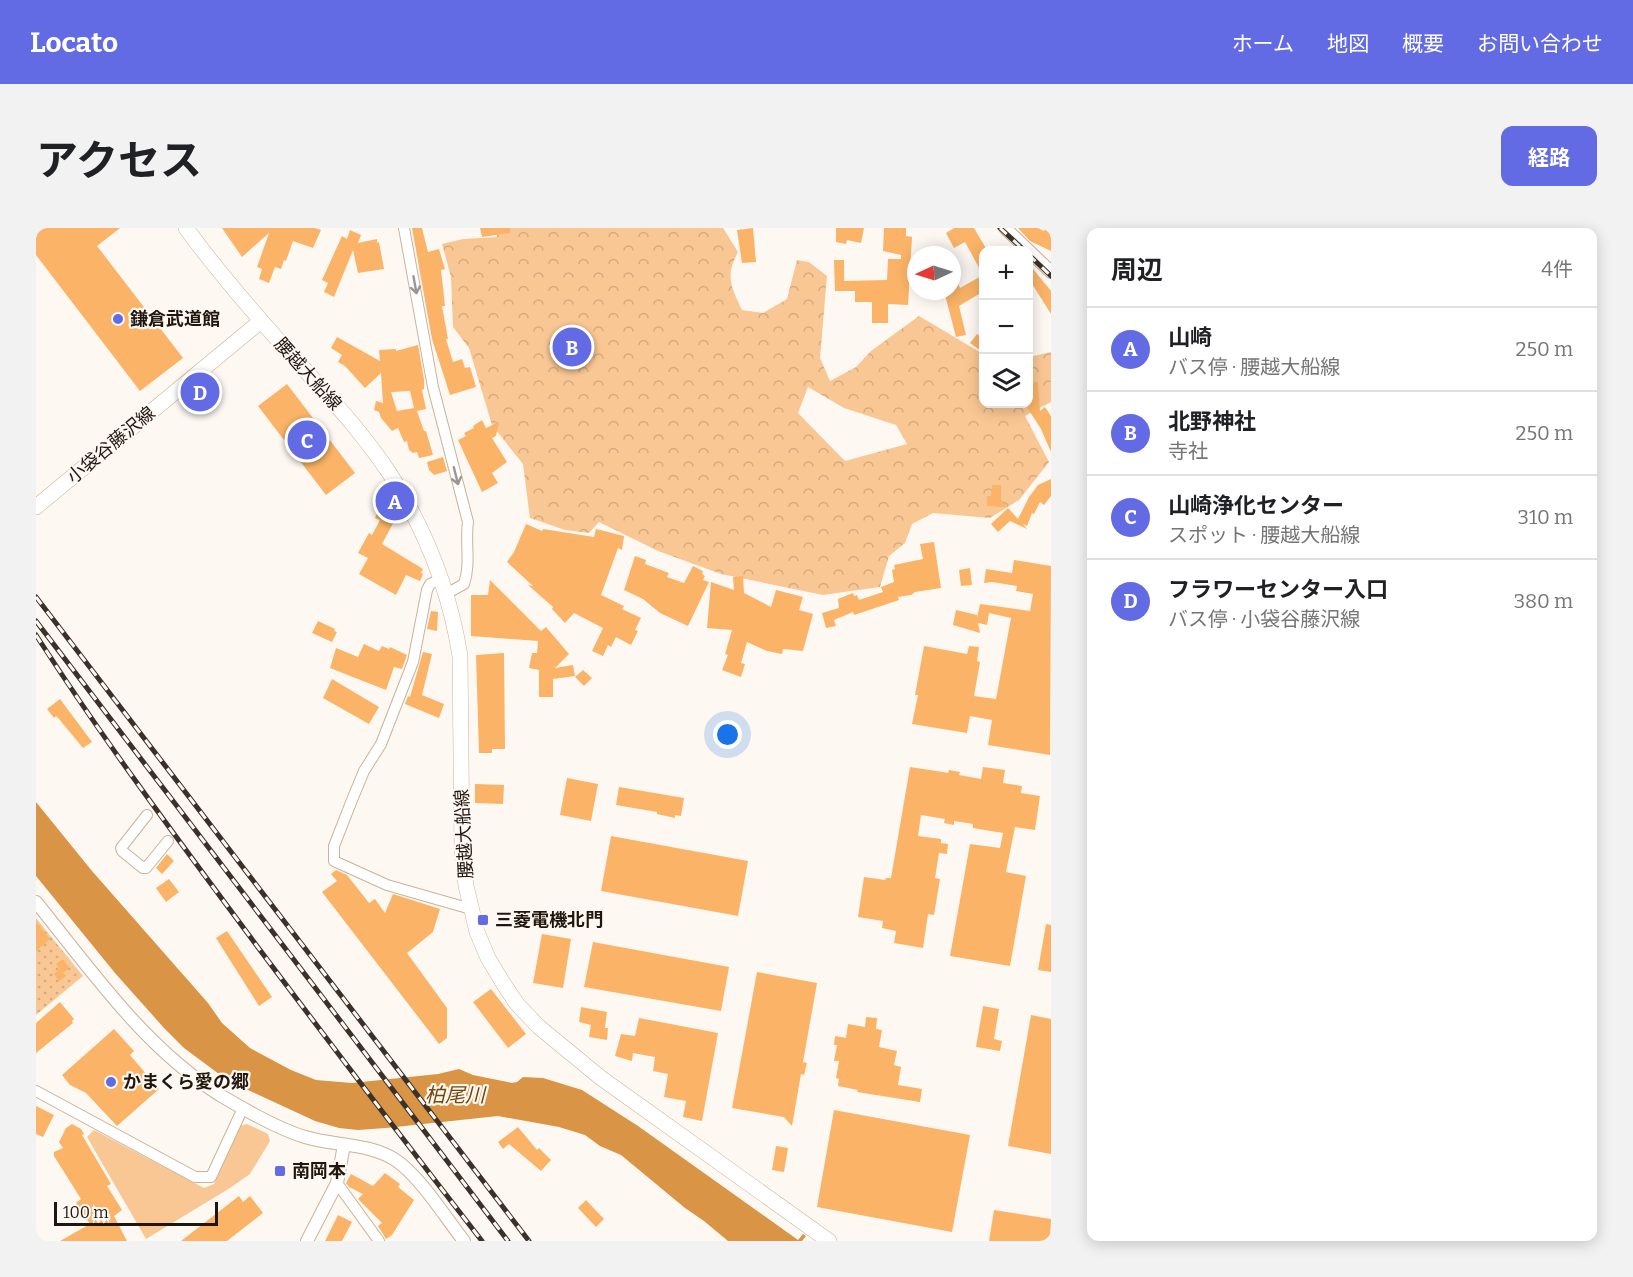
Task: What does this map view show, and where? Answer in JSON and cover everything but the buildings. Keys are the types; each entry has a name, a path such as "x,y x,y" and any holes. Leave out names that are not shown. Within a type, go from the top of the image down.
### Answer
{"main road":[{"path":"186,228 217,270 261,321"},
{"name":"小袋谷藤沢線","path":"36,507 261,321"},
{"name":"腰越大船線","path":"261,321 373,449 412,512 443,586 455,627 460,656 462,851 477,932 498,975 517,1004 539,1027 601,1078 829,1241"}],"street":[{"path":"404,228 433,387 468,522 467,576 464,584 443,586 430,584 427,590 413,662 381,744 364,771 356,790 334,846 334,861 387,885 471,909"},
{"path":"1005,228 1023,246"},
{"path":"1033,256 1051,272"},
{"path":"147,815 122,851 146,868 168,841"},
{"path":"36,902 128,1014 156,1044 192,1076 243,1108 304,1137 375,1152 398,1162 416,1179 464,1241"},
{"path":"36,1091 195,1177 211,1177 243,1108"},
{"path":"307,1241 337,1183 344,1145"},
{"path":"337,1183 379,1241"}],"green space":[{"path":"497,228 723,228 738,252 732,268 731,281 742,310 763,313 787,299 797,260 809,262 827,276 820,358 830,381 856,367 871,351 919,316 979,352 979,408 1033,408 1033,356 1051,352 1051,402 1025,416 1049,462 1019,500 990,518 933,513 912,524 905,543 889,556 880,587 823,595 721,574 658,551 599,522 589,533 565,530 530,518 523,464 492,425 469,348 453,327 451,277 442,244 463,239 497,237","holes":["808,387 844,408 896,425 907,444 845,461 798,413"]},
{"path":"36,918 83,976 36,1015"},
{"path":"247,1124 268,1134 270,1141 250,1174 146,1239 87,1137 94,1130 204,1188 214,1184 239,1126"}],"water":[{"name":"柏尾川","path":"36,802 92,871 208,1003 222,1023 250,1048 291,1070 316,1080 352,1083 438,1074 459,1069 473,1075 512,1083 523,1077 543,1078 582,1090 638,1126 798,1240 803,1234 806,1236 802,1241 728,1241 621,1155 600,1146 585,1135 559,1127 498,1116 386,1128 358,1130 339,1128 315,1121 219,1074 184,1048 164,1028 115,973 36,876"}],"railway":[{"path":"1000,228 1020,246"},
{"path":"1033,259 1051,276"},
{"path":"36,597 529,1241"},
{"path":"36,621 508,1241"},
{"path":"36,635 115,752 198,866 482,1241"}],"place":[{"name":"鎌倉武道館","path":"118,319"},
{"name":"北野神社","path":"572,347"},
{"name":"フラワーセンター入口","path":"200,392"},
{"name":"山崎浄化センター","path":"307,440"},
{"name":"山崎","path":"395,501"},
{"name":"三菱電機北門","path":"483,920"},
{"name":"かまくら愛の郷","path":"111,1082"},
{"name":"南岡本","path":"280,1171"}]}
